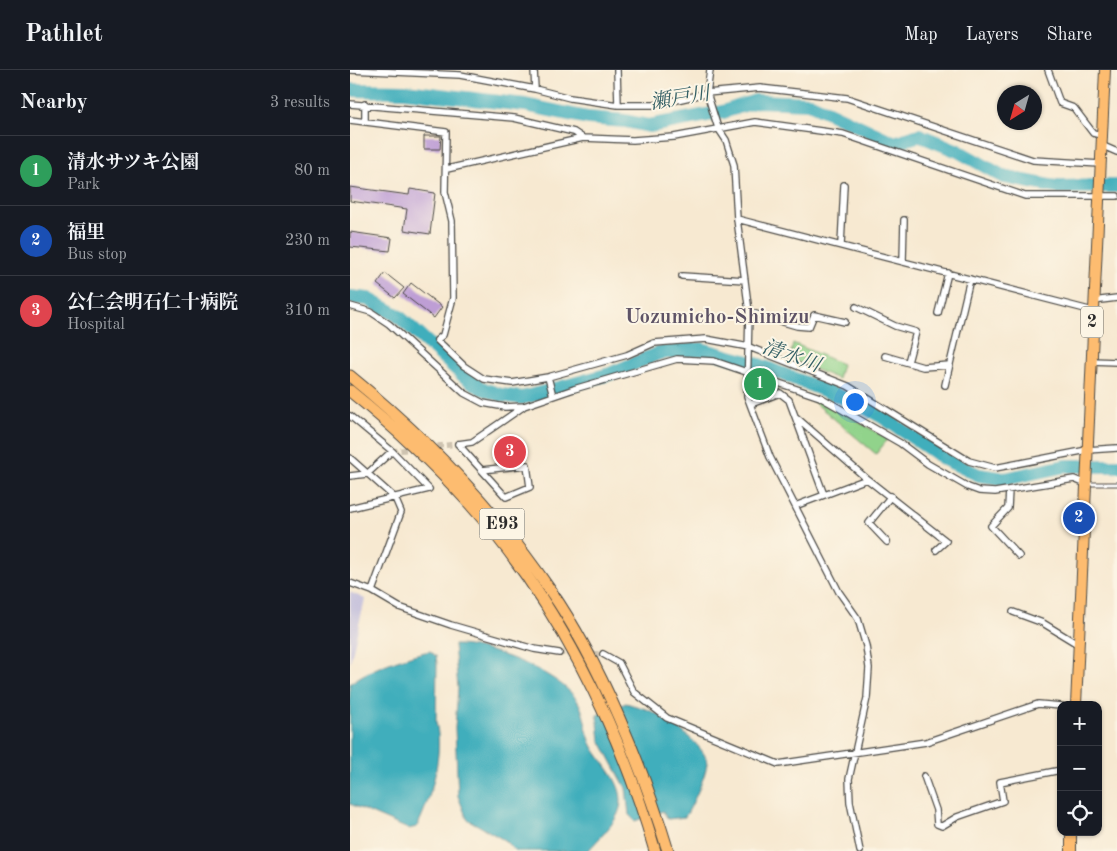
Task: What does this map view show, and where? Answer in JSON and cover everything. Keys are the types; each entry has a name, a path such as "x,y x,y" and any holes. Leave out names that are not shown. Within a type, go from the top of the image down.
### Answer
{"highway":[{"name":"2","path":"1076,701 1105,70"},
{"name":"E93","path":"350,376 438,455 499,521 551,591 608,707 651,817 668,851"},
{"name":"E93","path":"350,391 407,440 493,531 534,589 608,707"},
{"name":"E93","path":"651,817 655,851"},
{"path":"1071,836 1071,851"}],"street":[{"path":"350,70 460,75 535,89 570,98 618,105 655,105 760,88 847,98 1033,160 1100,164"},
{"path":"534,70 535,89"},
{"path":"617,70 618,105"},
{"path":"710,70 708,95 734,165 737,219 749,312 747,396 770,457 839,592 858,619 866,646 869,668 867,698 849,779 850,802 860,851"},
{"path":"1048,70 1060,103 1074,108 1093,132 1117,152"},
{"path":"350,104 514,118 574,132 582,138"},
{"path":"365,122 366,104"},
{"path":"350,120 446,132 447,169 445,192 452,221 453,298 443,335 437,340 464,366 484,379 512,383 548,377 627,355 654,344 706,339 749,346 848,386 970,461 995,468 1087,450 1117,448"},
{"path":"447,169 582,138 650,139 674,137 718,126 755,122 813,128 843,134 1025,196 1079,197 1100,194 1117,196"},
{"path":"841,245 844,185"},
{"path":"737,219 970,279 1093,306 1117,298"},
{"path":"903,261 904,220"},
{"path":"938,313 948,273"},
{"path":"682,276 745,280"},
{"path":"946,385 970,279"},
{"path":"350,306 371,312 389,324 464,392 483,403 504,407 524,406"},
{"path":"856,307 895,326 916,332 908,362"},
{"path":"749,312 797,326 809,327 814,315 845,322"},
{"path":"885,356 923,366 950,365"},
{"path":"482,470 527,465 530,487 506,497 458,444 472,442 524,406 677,359 714,361 747,374 759,376 820,397 840,407 968,487 980,491 1008,490 1074,479 1086,484"},
{"path":"1091,361 1117,362"},
{"path":"548,377 552,396"},
{"path":"751,404 780,393 789,400 824,495"},
{"path":"350,416 392,451 429,489 350,508"},
{"path":"796,417 867,479 946,541 936,550"},
{"path":"350,476 367,474 392,451"},
{"path":"350,458 395,498 401,512 372,591"},
{"path":"795,506 867,479"},
{"path":"1008,490 1008,508 991,526 1019,556"},
{"path":"887,542 869,523 891,496"},
{"path":"350,583 372,591 399,608 497,640 559,653"},
{"path":"1013,612 1043,623 1079,645"},
{"path":"603,654 619,663 634,692 667,718 778,764 926,742 1038,704 1057,706"},
{"path":"924,776 936,810 937,824 942,826 957,817 1003,800 1000,782 1057,771"}],"lane":[{"path":"1086,484 1117,484"}],"shaded area":[{"path":"350,592 365,599 350,663"}],"green space":[{"path":"793,343 842,364 838,379 790,359"},
{"path":"750,377 759,379 779,390 754,399 752,397"},
{"path":"808,397 844,413 888,439 876,454"}],"water":[{"path":"454,645 484,649 539,670 555,679 577,700 590,741 617,784 621,800 615,820 588,851 515,851 504,840 467,819 458,796 455,728 458,688"},
{"path":"430,651 436,656 437,664 437,762 427,803 417,827 408,829 350,804 350,684 387,664"},
{"path":"626,703 652,711 686,735 701,749 707,763 695,799 685,817 668,819 663,811 635,821 629,815 626,788 600,740 597,715"}],"building":[{"path":"424,136 441,136 440,149 424,149"},
{"path":"350,187 409,195 410,189 435,193 430,234 404,230 407,209 350,201"},
{"path":"350,232 392,238 390,251 350,247"},
{"path":"385,273 404,288 395,298 377,284"},
{"path":"411,283 442,307 434,318 403,294"}],"waterway":[{"name":"瀬戸川","path":"350,90 405,91 525,105 588,118 625,121 649,126 723,112 756,101 809,103 895,143 919,135 958,151 1004,177 1056,187 1117,186"},
{"name":"清水川","path":"350,297 368,299 397,315 465,377 481,388 501,395 522,398 610,374 659,353 701,349 759,365 857,403 881,416 946,460 979,475 1005,479 1065,466 1117,466"}],"tunnel":[{"path":"429,447 458,444"},
{"path":"392,451 415,449"},
{"path":"559,653 603,654"}],"place":[{"name":"清水サツキ公園","path":"760,384"},
{"name":"公仁会明石仁十病院","path":"510,452"},
{"name":"福里","path":"1079,518"}],"district":[{"name":"Uozumicho-Shimizu","path":"717,317"}]}
